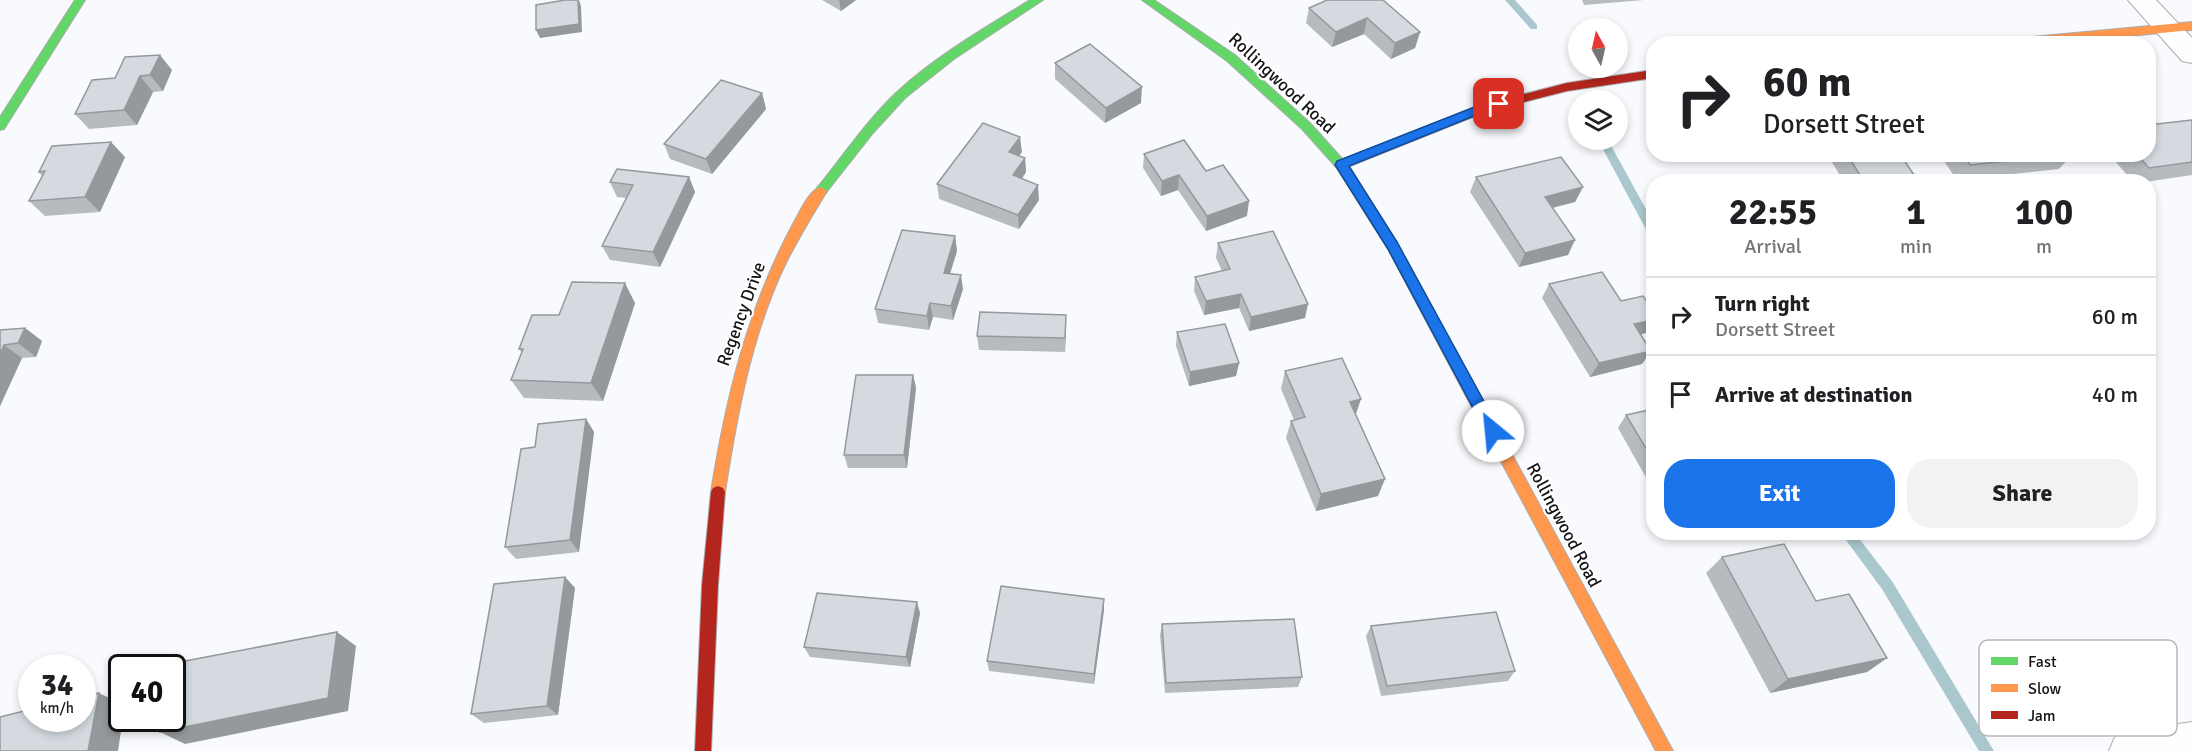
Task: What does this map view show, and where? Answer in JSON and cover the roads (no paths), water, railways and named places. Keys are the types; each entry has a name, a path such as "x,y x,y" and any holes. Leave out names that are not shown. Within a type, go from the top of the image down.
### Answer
{"street":[{"path":"0,126 80,0"},
{"name":"Regency Drive","path":"703,751 710,590 721,453 747,338 767,286 804,214 839,162 903,94 989,31 1038,0"},
{"name":"Rollingwood Road","path":"1147,0 1231,58 1306,126 1341,165 1393,246 1665,751"},
{"path":"2141,0 2179,27 2192,54"},
{"path":"2085,36 2179,27"},
{"path":"1341,165 1481,109 1555,89 1646,75"},
{"path":"2129,751 2192,742"}],"waterway":[{"path":"1510,0 1534,27"},
{"path":"1608,150 1646,219"},
{"path":"1852,540 1887,585 1987,751"}]}
